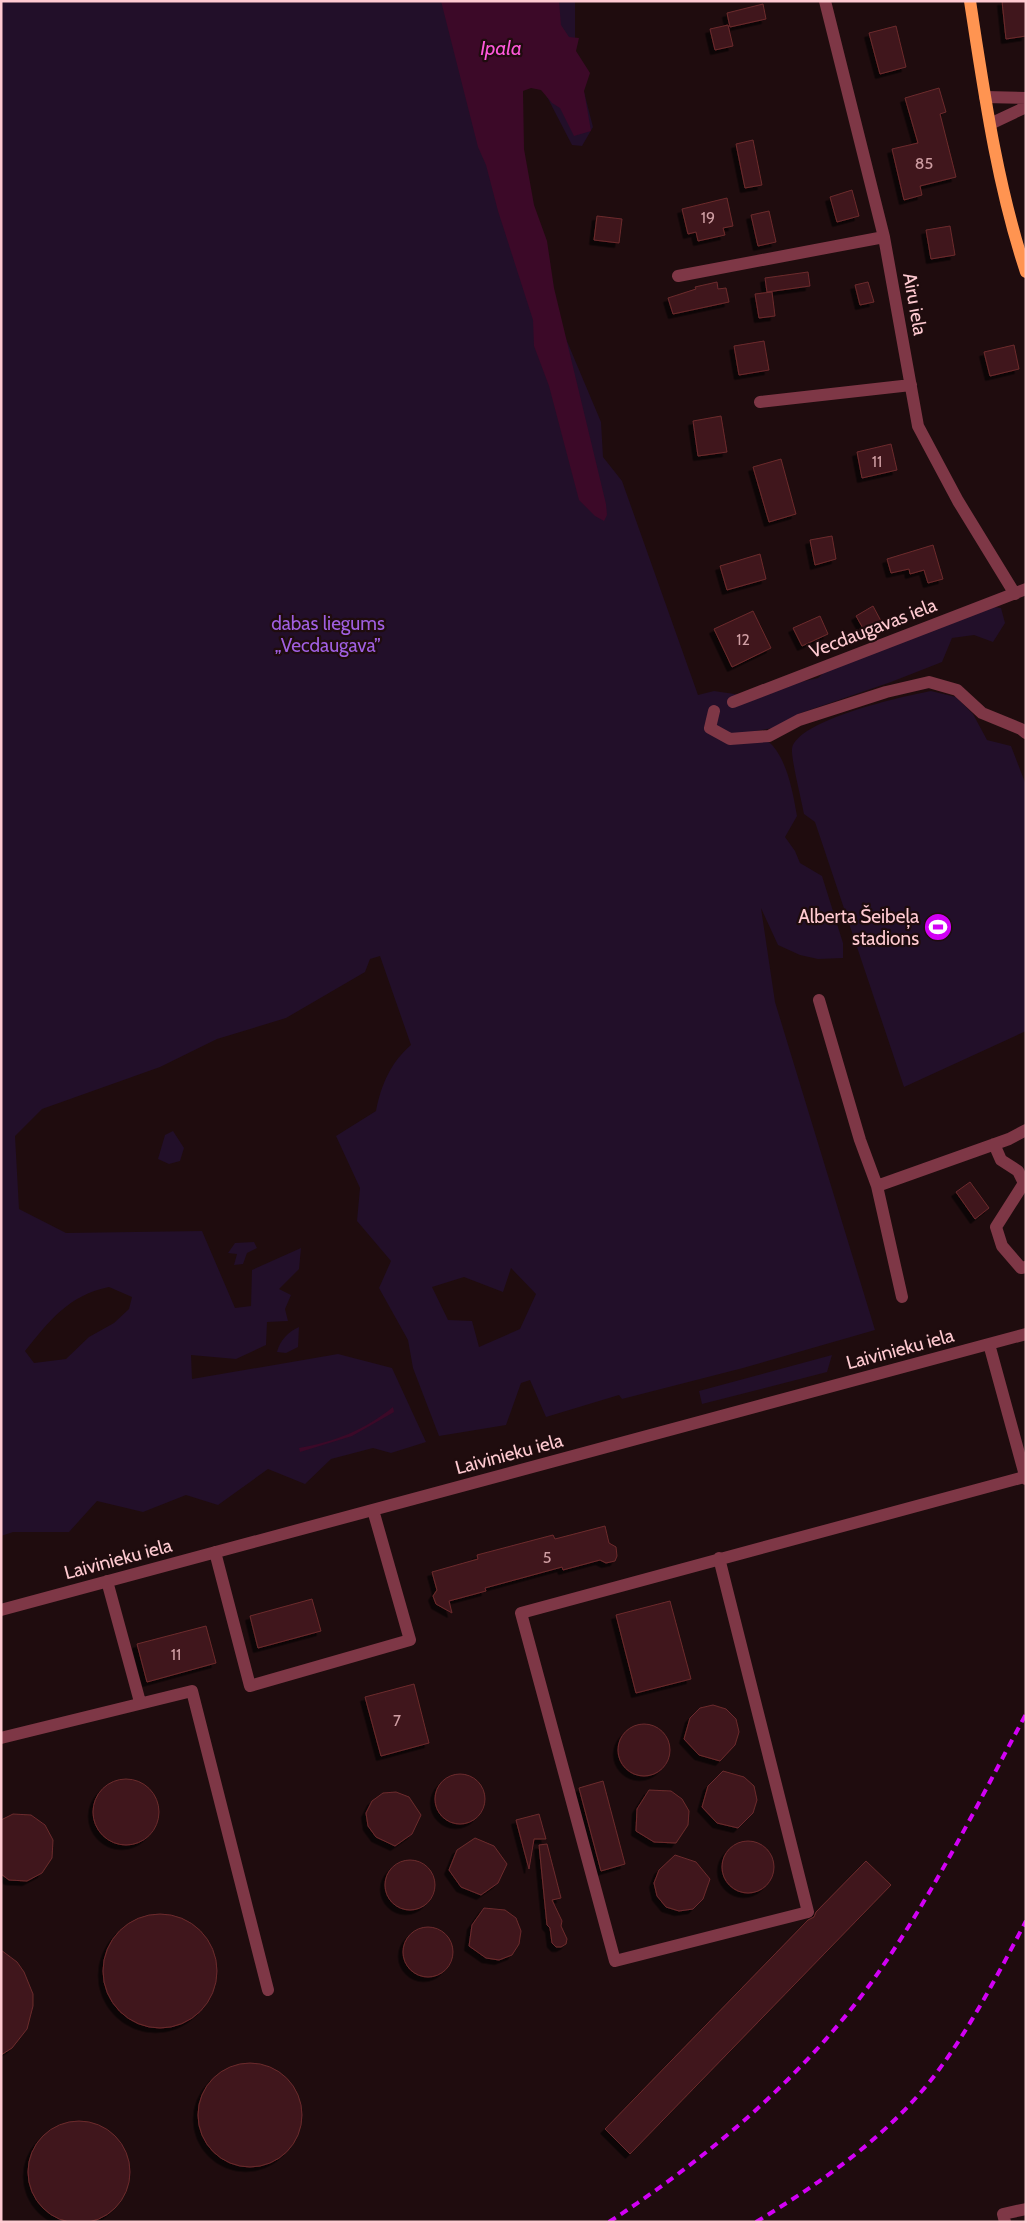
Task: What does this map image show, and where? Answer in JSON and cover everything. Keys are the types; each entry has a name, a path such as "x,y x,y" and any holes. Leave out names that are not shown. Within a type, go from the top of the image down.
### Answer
{"main road":[{"path":"970,1 985,97 1012,231 1026,272"}],"street":[{"name":"Airu iela","path":"825,1 884,237 918,426 958,500 1020,591"},
{"path":"985,97 1026,98"},
{"path":"990,124 1026,107"},
{"path":"678,276 884,237"},
{"path":"760,402 911,385"},
{"name":"Vecdaugavas iela","path":"732,702 1020,591"},
{"path":"714,711 710,728 730,739 769,736 799,720 886,692 928,682 957,690 982,713 1021,729 1026,733"},
{"path":"819,1000 860,1140 877,1186 902,1297"},
{"path":"877,1186 994,1144 1026,1130"},
{"path":"994,1144 1001,1160 1018,1171 1024,1183 996,1227 1002,1246 1021,1268 1026,1267"},
{"name":"Laivinieku iela","path":"1,1610 1026,1334"},
{"path":"719,1558 808,1912 615,1961 521,1613 719,1558 1025,1478 989,1344"},
{"path":"215,1552 250,1686 410,1640 373,1510"},
{"path":"107,1581 140,1702"},
{"path":"1,1738 140,1702 192,1691 268,1990"},
{"path":"1005,2222 1003,2214 1026,2209"}],"green space":[{"name":"dabas liegums „Vecdaugava”","path":"1,1 575,1 575,57 593,127 582,146 572,145 543,89 531,82 521,91 513,117 545,289 601,422 603,457 622,481 698,695 714,691 741,695 818,678 827,669 994,607 1001,608 1005,623 993,642 974,635 952,638 942,662 798,714 783,726 756,731 772,744 783,761 794,798 797,816 785,837 795,851 800,863 822,876 843,943 843,958 818,959 800,955 778,945 761,908 775,1002 875,1330 743,1368 622,1399 619,1395 546,1417 530,1380 521,1383 506,1425 439,1436 413,1368 408,1340 379,1288 391,1261 357,1221 360,1188 336,1136 376,1111 381,1092 392,1066 411,1045 380,956 370,959 365,972 286,1018 217,1039 160,1067 42,1109 15,1136 19,1209 66,1233 202,1231 235,1308 251,1306 252,1270 301,1248 299,1269 279,1289 291,1295 285,1309 288,1321 267,1322 266,1345 236,1359 191,1355 192,1379 338,1354 392,1368 426,1442 391,1453 373,1448 331,1459 305,1484 268,1469 218,1505 186,1495 143,1512 97,1501 69,1532 13,1532 1,1536","holes":["511,1268 536,1294 520,1329 479,1347 472,1321 448,1320 432,1287 464,1277 503,1292","109,1287 132,1297 129,1309 114,1323 89,1337 66,1359 34,1363 25,1351 43,1329 71,1303 82,1296"]},
{"name":"Alberta Šeibeļa stadions","path":"931,691 956,697 973,714 987,740 1011,746 1026,785 1026,1031 904,1087 815,822 804,814 792,749 798,738 812,728 831,719 876,704"},
{"path":"173,1131 184,1148 180,1161 169,1164 158,1159 165,1135"},
{"path":"254,1242 257,1248 247,1253 243,1264 234,1265 237,1254 228,1253 235,1243"},
{"path":"299,1327 298,1347 286,1353 277,1352 285,1337"},
{"path":"832,1355 827,1372 702,1404 699,1391"}],"water":[{"name":"Ipala","path":"441,1 559,1 561,25 569,37 579,38 576,51 590,73 584,91 591,131 574,136 560,108 552,103 541,90 531,88 523,91 524,149 534,205 547,241 554,288 606,504 607,515 604,521 595,516 579,500 549,386 534,346 533,320 498,211 486,165 478,147"},
{"path":"393,1407 394,1412 352,1436 300,1452 299,1448 349,1434"}],"building":[{"path":"1002,1 1026,1 1026,36 1006,39"},
{"path":"763,4 766,19 730,27 727,13"},
{"path":"728,25 733,46 715,50 710,29"},
{"path":"896,26 906,67 880,74 869,33"},
{"path":"939,88 946,112 940,114 956,177 920,186 922,195 904,200 892,149 918,143 905,98"},
{"path":"753,140 762,185 745,188 736,144"},
{"path":"852,190 859,216 837,222 830,197"},
{"path":"727,198 733,226 723,228 725,235 698,241 696,232 688,234 682,209"},
{"path":"769,211 776,242 758,246 751,215"},
{"path":"597,216 622,219 619,243 594,240"},
{"path":"950,226 955,255 931,259 926,230"},
{"path":"808,272 810,286 767,292 765,278"},
{"path":"717,282 718,289 726,288 729,302 673,314 668,298 696,289 695,287"},
{"path":"868,282 874,302 860,305 855,285"},
{"path":"772,292 775,316 759,318 755,294"},
{"path":"764,341 769,370 739,375 734,346"},
{"path":"1014,345 1019,369 990,376 984,352"},
{"path":"721,416 727,452 698,456 693,421"},
{"path":"891,444 897,470 862,478 857,452"},
{"path":"781,459 796,514 769,522 753,467"},
{"path":"832,536 836,559 815,565 810,540"},
{"path":"933,545 943,579 928,583 924,570 910,574 909,569 891,573 887,559"},
{"path":"760,554 766,579 727,590 720,566"},
{"path":"873,606 881,621 864,630 856,616"},
{"path":"753,611 771,648 732,667 714,629"},
{"path":"820,616 828,634 802,646 793,628"},
{"path":"970,1182 989,1208 975,1219 956,1192"},
{"path":"605,1526 609,1543 616,1547 617,1556 615,1561 606,1563 600,1560 563,1570 562,1567 485,1588 486,1591 449,1601 452,1613 436,1604 433,1596 437,1590 432,1572 478,1559 477,1555 553,1535 555,1539"},
{"path":"312,1599 321,1631 258,1648 250,1616"},
{"path":"670,1601 691,1679 636,1693 616,1615"},
{"path":"206,1626 216,1663 147,1682 137,1644"},
{"path":"414,1684 429,1743 381,1756 365,1697"},
{"path":"713,1705 726,1709 736,1719 739,1732 735,1745 720,1761 699,1755 684,1739 690,1718 700,1708"},
{"path":"639,1724 649,1724 663,1731 670,1745 670,1755 663,1769 649,1776 639,1776 629,1772 622,1765 618,1755 618,1745 622,1735 629,1728"},
{"path":"723,1771 744,1777 754,1786 757,1800 753,1813 738,1828 717,1823 702,1807 708,1786"},
{"path":"455,1774 465,1774 478,1781 485,1794 485,1804 478,1817 465,1824 455,1824 446,1820 439,1813 435,1804 435,1794 439,1785 446,1778"},
{"path":"126,1779 139,1781 154,1794 157,1799 159,1812 157,1825 144,1840 139,1843 126,1845 113,1843 98,1830 95,1825 93,1812 95,1799 108,1784 113,1781"},
{"path":"603,1781 625,1864 601,1871 579,1788"},
{"path":"649,1790 671,1791 682,1799 689,1811 688,1825 676,1843 654,1842 636,1831 637,1809"},
{"path":"396,1792 409,1797 421,1815 412,1834 395,1846 376,1837 368,1826 366,1813 372,1801 383,1793"},
{"path":"13,1814 31,1815 45,1825 53,1840 52,1858 42,1873 27,1881 9,1880 1,1874 1,1820"},
{"path":"539,1814 546,1839 534,1839 529,1869 516,1820"},
{"path":"475,1838 494,1846 507,1864 498,1883 481,1895 461,1887 449,1870 457,1850"},
{"path":"743,1841 753,1841 762,1845 770,1853 774,1867 770,1881 762,1889 753,1893 743,1893 734,1889 726,1881 722,1872 722,1862 726,1853 734,1845"},
{"path":"547,1844 561,1898 552,1900 562,1921 561,1926 567,1939 566,1944 561,1947 556,1947 552,1943 550,1928 547,1925 539,1845"},
{"path":"675,1855 696,1862 710,1879 703,1899 693,1909 679,1911 666,1907 657,1896 654,1883 659,1870"},
{"path":"405,1860 415,1860 428,1867 435,1880 435,1890 428,1903 415,1910 405,1910 396,1906 389,1899 385,1890 385,1880 389,1871 396,1864"},
{"path":"866,1861 891,1885 630,2154 605,2129 808,1920 814,1917 816,1912"},
{"path":"484,1908 505,1910 516,1918 521,1931 519,1944 512,1955 499,1960 486,1958 469,1946 472,1925"},
{"path":"160,1914 182,1918 201,1930 213,1949 217,1971 213,1993 201,2012 182,2024 160,2028 138,2024 119,2012 107,1993 103,1971 107,1949 119,1930 138,1918"},
{"path":"423,1927 433,1927 446,1934 453,1947 453,1957 446,1970 433,1977 423,1977 414,1973 407,1966 403,1957 403,1947 407,1938 414,1931"},
{"path":"1,1950 17,1962 24,1972 33,1994 33,2006 27,2029 12,2048 1,2055"},
{"path":"250,2063 270,2067 287,2078 298,2095 302,2115 298,2135 287,2152 270,2163 250,2167 230,2163 213,2152 202,2135 198,2115 202,2095 213,2078 230,2067"},
{"path":"79,2121 99,2125 115,2136 126,2152 130,2172 126,2192 115,2208 99,2219 79,2223 59,2219 43,2208 32,2192 28,2172 32,2152 43,2136 59,2125"}],"railway":[{"path":"609,2222 682,2171 751,2114 784,2084 844,2018 871,1983 914,1918 953,1851 1026,1714"},
{"path":"756,2222 805,2191 852,2157 875,2138 916,2097 948,2057 984,2000 1026,1921"}],"place":[{"name":"Alberta Šeibeļa stadions","path":"938,927"}]}
